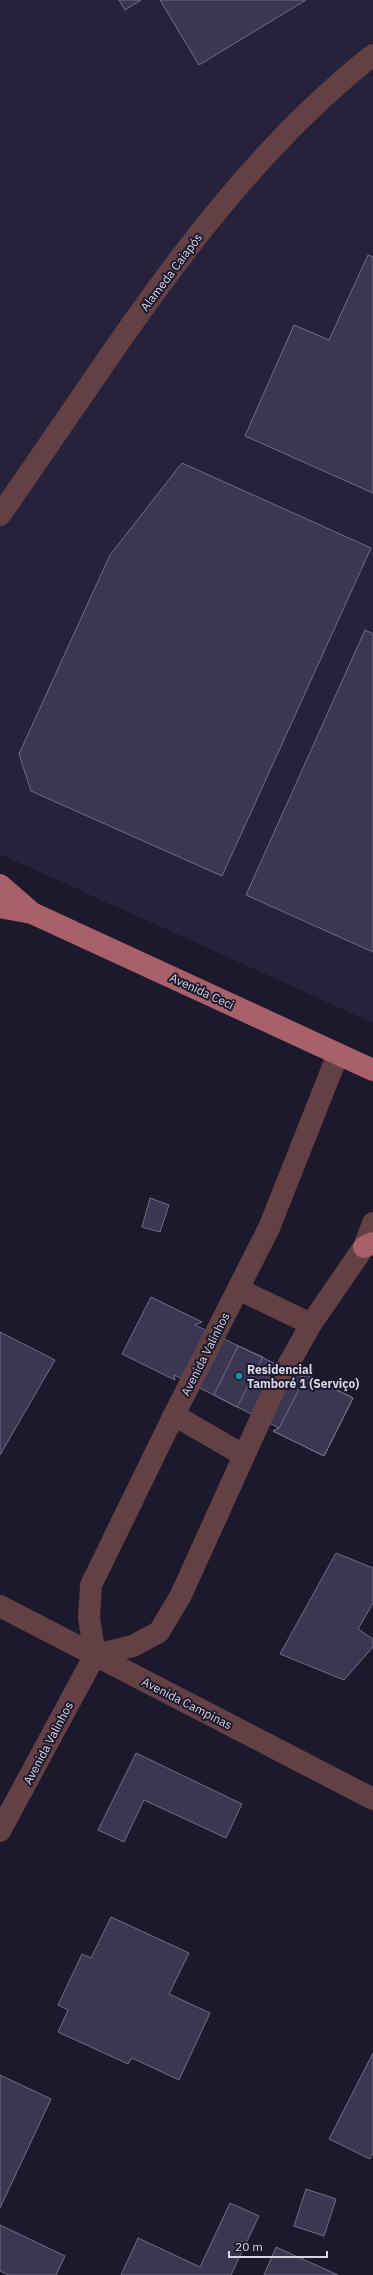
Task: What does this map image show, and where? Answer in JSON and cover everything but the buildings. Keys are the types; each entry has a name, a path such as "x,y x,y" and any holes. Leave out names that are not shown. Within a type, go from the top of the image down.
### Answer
{"main road":[{"name":"Avenida Ceci","path":"0,885 32,913"},
{"name":"Avenida Ceci","path":"0,907 32,913 373,1070"}],"street":[{"name":"Alameda Caiapós","path":"0,515 108,355 216,212 282,138 348,75 373,55"},
{"name":"Avenida Valinhos","path":"0,1831 95,1655 89,1618 91,1585 174,1415 269,1228 338,1054"},
{"path":"95,1655 133,1646 159,1632 181,1595 272,1394 311,1324 369,1245 373,1223"},
{"path":"238,1289 311,1324"},
{"path":"174,1415 244,1455"},
{"name":"Avenida Campinas","path":"0,1606 373,1799"}],"shaded area":[{"path":"0,0 373,0 373,1023 0,854"}],"place":[{"name":"Residencial Tamboré 1 (Serviço)","path":"239,1376"}]}
